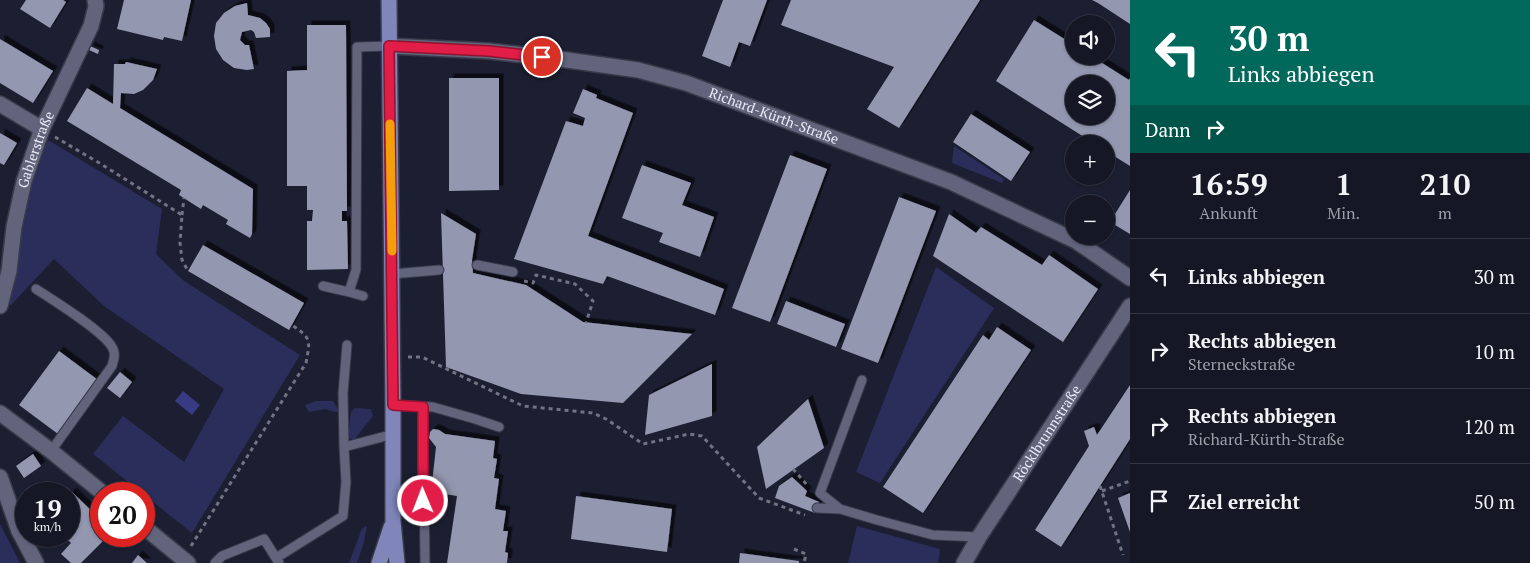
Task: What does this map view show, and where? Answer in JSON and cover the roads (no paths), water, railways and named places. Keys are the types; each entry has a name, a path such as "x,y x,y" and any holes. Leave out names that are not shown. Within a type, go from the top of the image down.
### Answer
{"main road":[{"path":"389,0 394,434 393,521 397,563"},
{"path":"379,563 393,521"}],"street":[{"name":"Gablerstraße","path":"0,306 9,271 14,227 22,190 42,129 91,26 96,6 95,0"},
{"name":"Richard-Kürth-Straße","path":"389,46 489,51 551,58 638,70 686,83 951,182 1076,241 1130,278"},
{"path":"0,104 42,129"},
{"name":"Röcklbrunnstraße","path":"964,563 1130,306"},
{"path":"0,413 52,451 90,482"},
{"path":"0,477 19,530 36,563"},
{"path":"155,536 185,561"}],"lane":[{"path":"349,292 356,270 357,47 389,46"},
{"path":"477,265 514,272"},
{"path":"392,274 439,270"},
{"path":"323,286 363,296"},
{"path":"36,289 83,321 105,339 112,346 115,356 107,374 52,451"},
{"path":"215,563 222,556 264,539 277,560 343,516 346,482 343,393 347,345"},
{"path":"840,509 820,493 862,380"},
{"path":"393,405 433,407 499,428"},
{"path":"423,407 425,563"},
{"path":"344,447 394,434"},
{"path":"817,508 840,509 933,535 979,538"}]}
